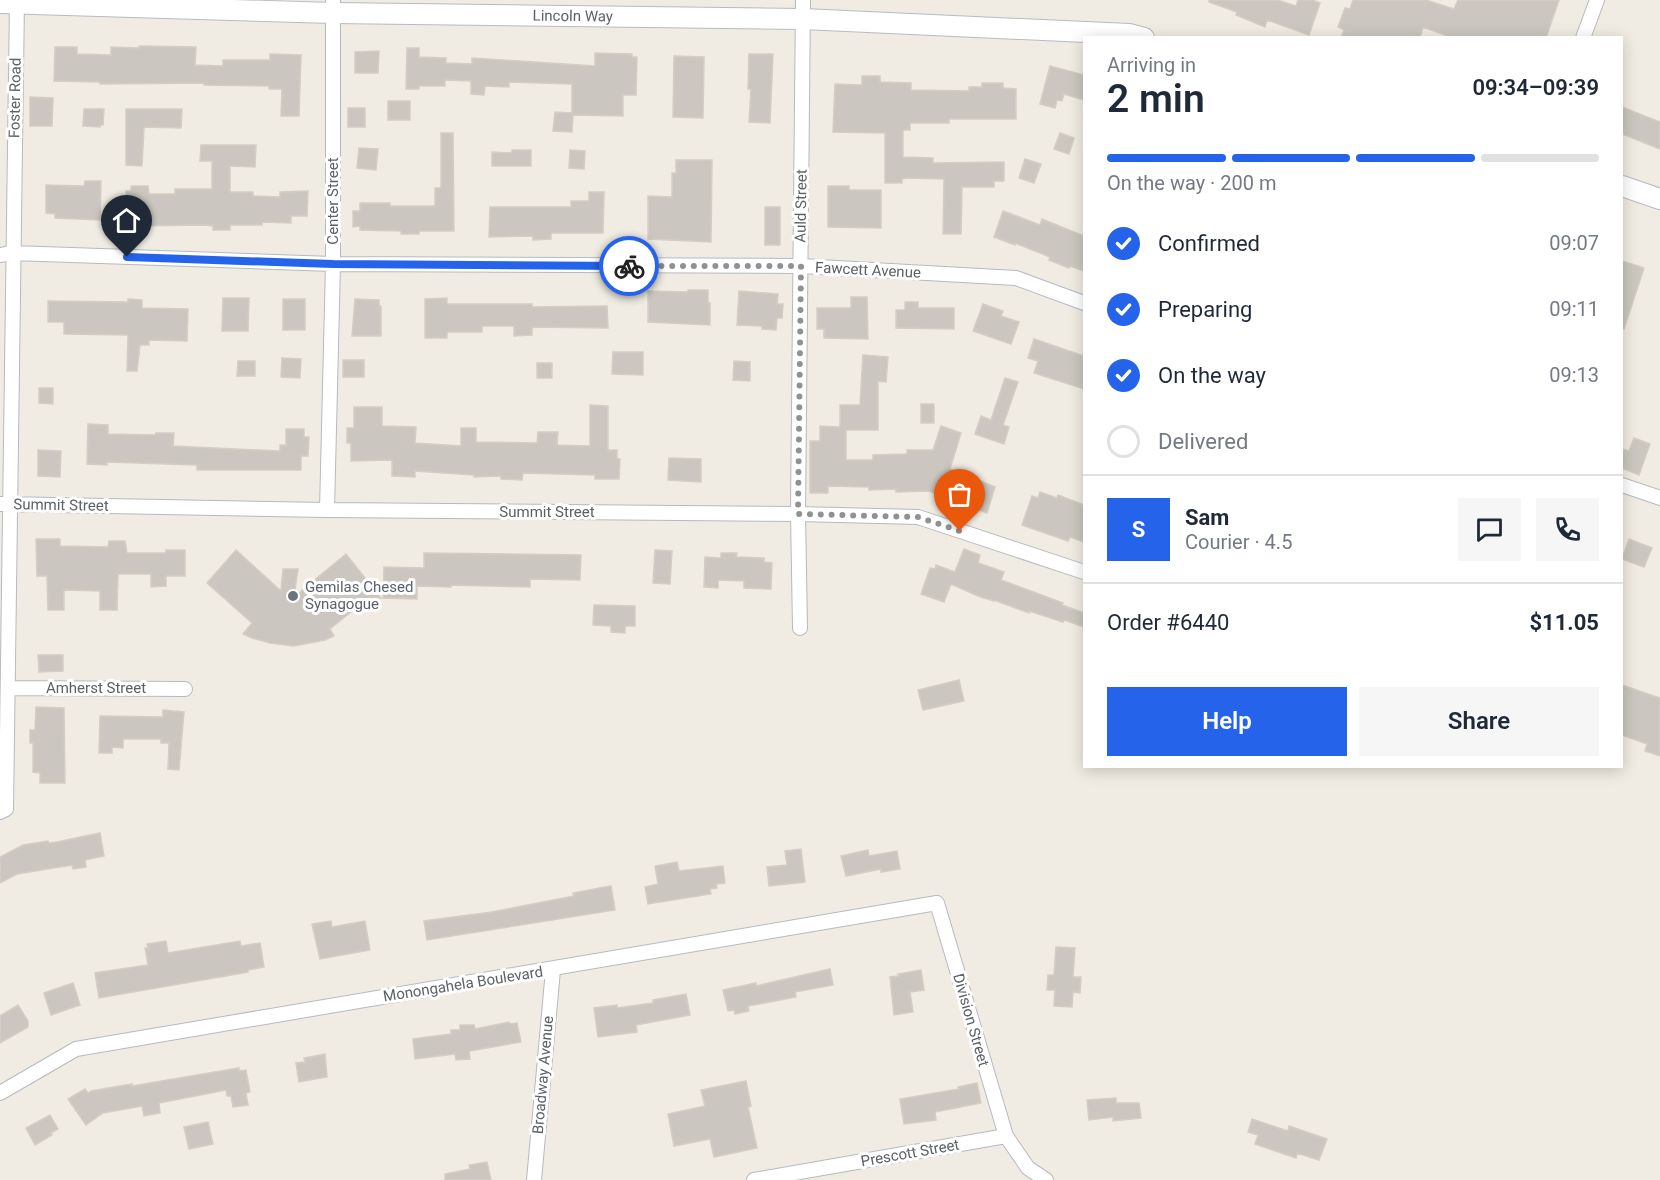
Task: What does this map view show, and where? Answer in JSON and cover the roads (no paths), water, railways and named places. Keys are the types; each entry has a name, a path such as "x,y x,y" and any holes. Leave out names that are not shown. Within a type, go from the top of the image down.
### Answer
{"main road":[{"name":"Lincoln Way","path":"11,2 803,10 1136,36"},
{"path":"1623,186 1660,199"}],"street":[{"path":"1584,36 1597,0"},
{"name":"Foster Road","path":"3,810 8,687 4,503 11,2"},
{"name":"Center Street","path":"327,510 333,264 333,6"},
{"name":"Auld Street","path":"800,628 798,514 803,10"},
{"name":"Fawcett Avenue","path":"6,254 333,264 801,266 1016,278 1083,303"},
{"path":"1623,485 1660,498"},
{"name":"Summit Street","path":"4,503 327,510 918,517 1083,572"},
{"name":"Amherst Street","path":"8,687 185,689"},
{"name":"Monongahela Boulevard","path":"0,1093 76,1049 553,970 937,903"},
{"name":"Division Street","path":"937,903 1006,1136"},
{"name":"Broadway Avenue","path":"534,1180 553,970"},
{"path":"1006,1136 1028,1168 1046,1180"},
{"name":"Prescott Street","path":"754,1180 1006,1136"}],"place":[{"name":"Gemilas Chesed Synagogue","path":"293,596"}]}
